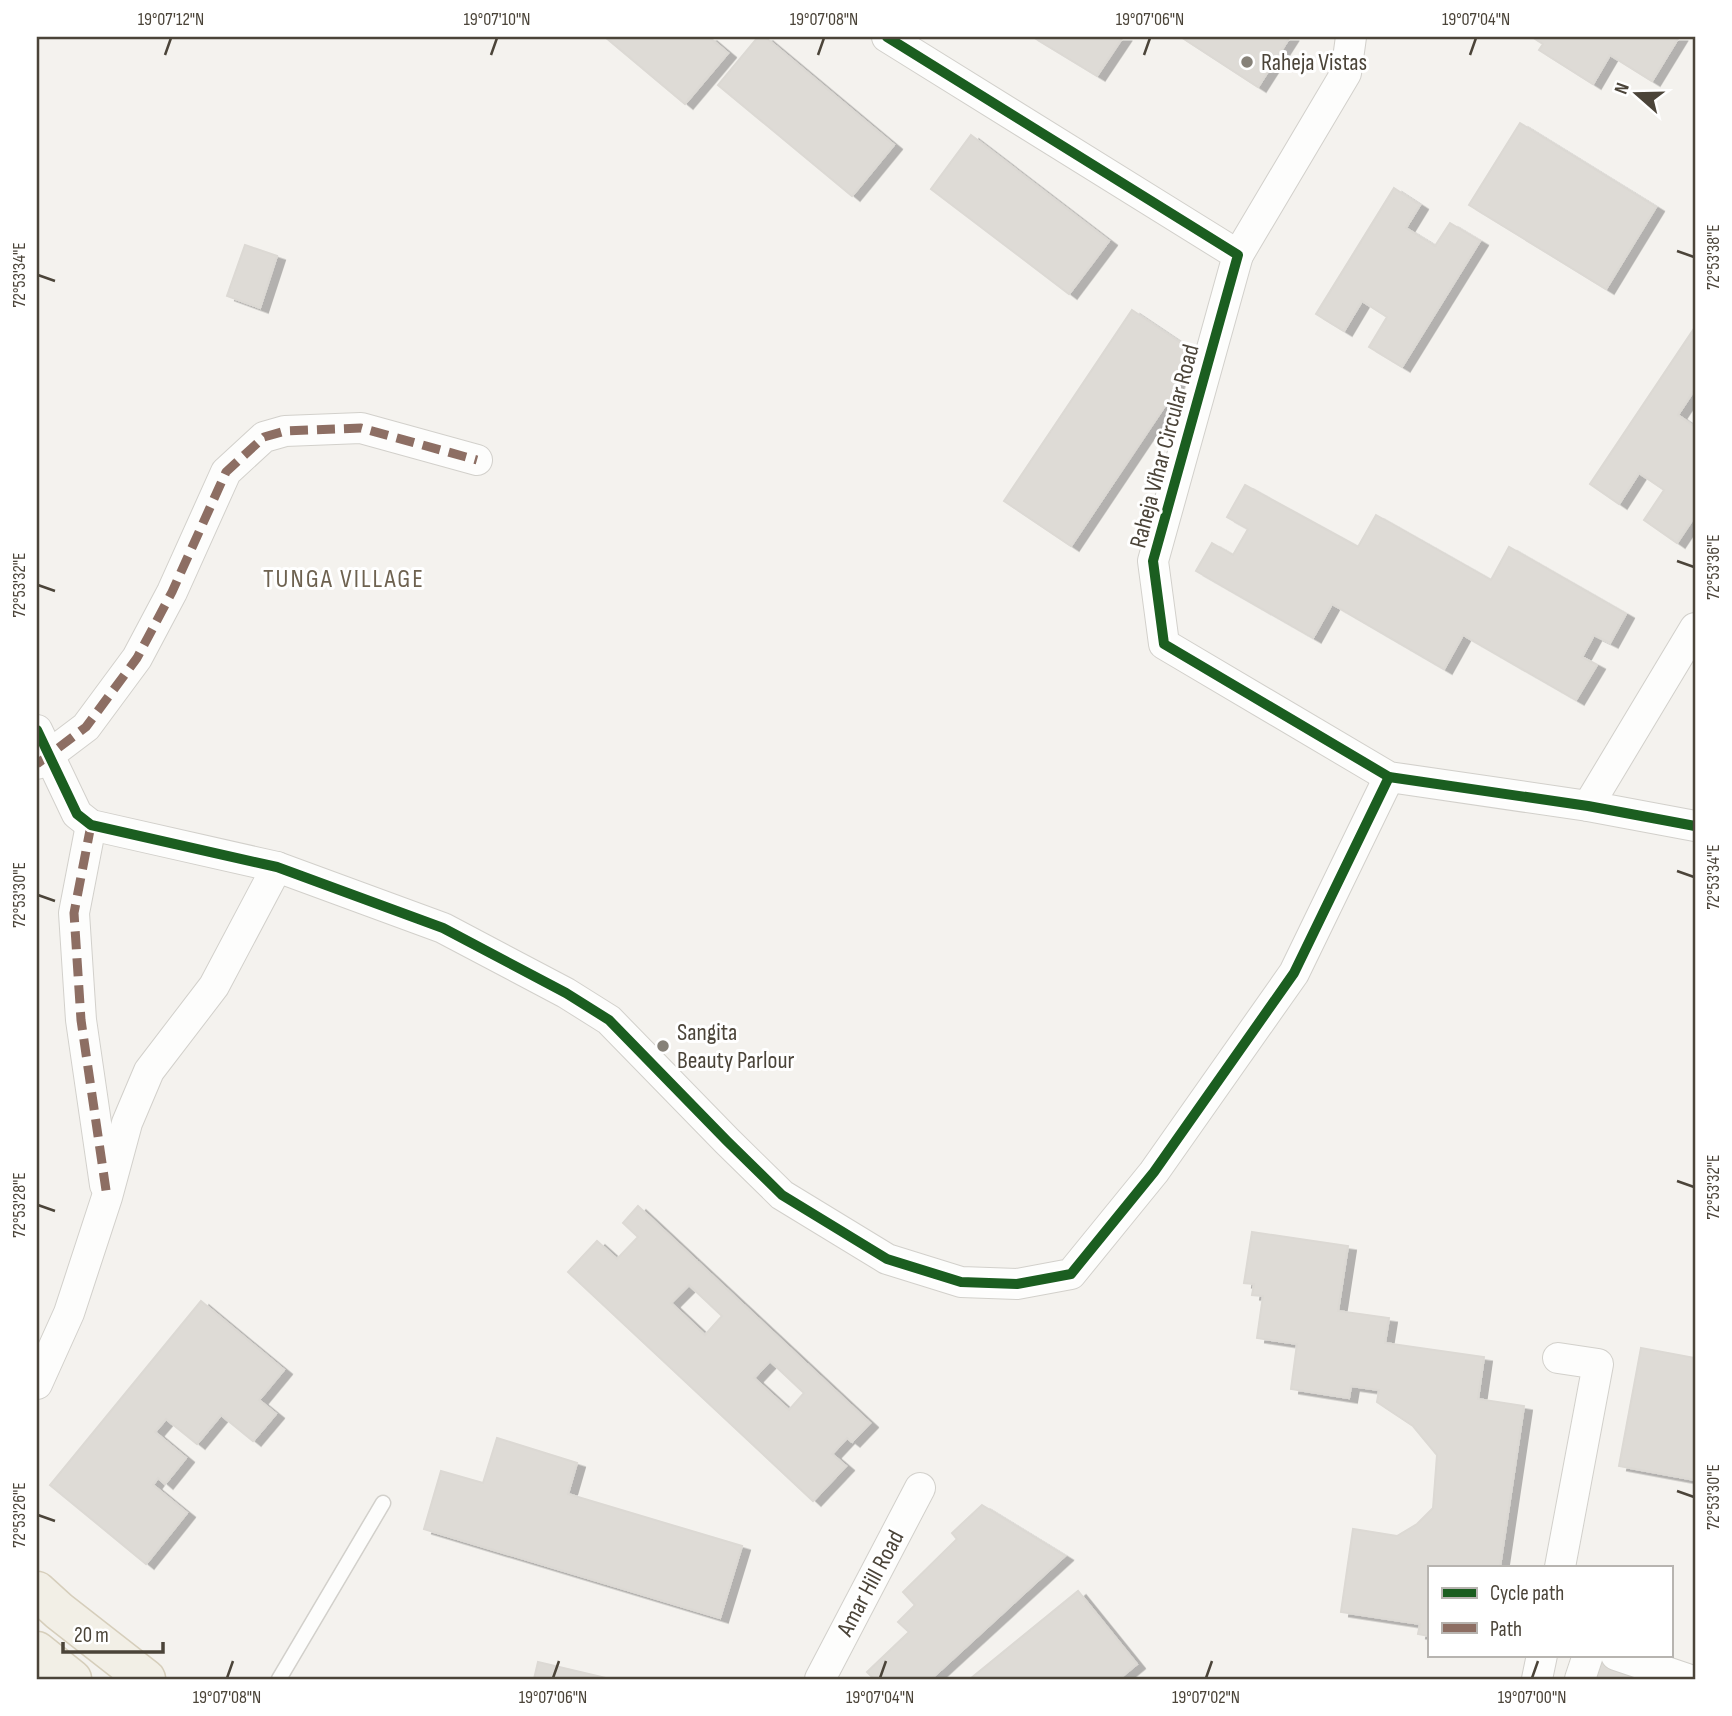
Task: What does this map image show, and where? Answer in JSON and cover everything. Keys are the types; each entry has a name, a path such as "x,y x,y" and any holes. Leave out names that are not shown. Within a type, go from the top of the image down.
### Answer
{"main road":[{"path":"37,1591 146,1679"},
{"path":"37,1651 72,1679"}],"street":[{"path":"887,37 1238,255"},
{"name":"Raheja Vihar Circular Road","path":"1351,37 1346,73 1238,255 1153,561 1164,644 1389,777 1588,806 1695,825"},
{"path":"477,460 361,428 285,431 264,437 226,472 172,592 137,658 86,727 41,749 77,814 91,825 277,867 443,928 566,993 609,1020 782,1195 887,1259 961,1282 1017,1284 1071,1274 1154,1172 1294,973 1389,777"},
{"path":"1588,806 1695,628"},
{"path":"91,825 74,913 81,1020 107,1197"},
{"path":"37,1384 69,1313 107,1197 127,1123 149,1071 214,986 277,867"},
{"path":"1558,1358 1598,1364 1560,1566"},
{"name":"Amar Hill Road","path":"820,1679 920,1488"},
{"path":"1537,1679 1542,1656"},
{"path":"1580,1679 1588,1656"},
{"path":"1619,1656 1686,1679"}],"lane":[{"path":"279,1679 383,1503"}],"building":[{"path":"605,37 709,37 728,53 685,104"},
{"path":"758,37 765,37 894,145 852,196 718,85"},
{"path":"1033,37 1123,37 1097,76"},
{"name":"Raheja Vistas","path":"1181,37 1290,37 1258,87"},
{"path":"1532,37 1679,37 1652,81 1610,55 1593,84 1539,50 1543,44"},
{"path":"1520,123 1656,207 1606,289 1469,205"},
{"path":"971,135 1109,241 1069,294 931,189"},
{"path":"1394,188 1420,205 1406,228 1435,246 1450,223 1480,241 1402,367 1369,347 1387,317 1362,301 1344,331 1316,314"},
{"path":"245,245 277,256 260,308 227,296"},
{"path":"1132,310 1199,355 1071,546 1004,501"},
{"path":"1695,327 1695,389 1678,415 1695,427 1695,516 1677,543 1644,520 1664,490 1639,473 1619,504 1590,484"},
{"path":"1245,485 1358,547 1376,515 1491,580 1509,547 1626,614 1610,643 1594,635 1582,657 1597,665 1576,700 1463,635 1444,669 1332,604 1313,638 1196,571 1212,543 1233,555 1248,529 1227,517"},
{"path":"638,1206 870,1423 852,1442 847,1438 832,1454 846,1466 813,1501 568,1272 597,1241 617,1259 638,1237 623,1223","holes":["689,1285 722,1316 705,1335 671,1303","770,1361 804,1393 789,1410 754,1378"]},
{"path":"1252,1232 1348,1246 1338,1311 1389,1318 1385,1343 1484,1357 1478,1399 1524,1406 1500,1566 1428,1566 1428,1636 1418,1634 1420,1624 1341,1612 1353,1529 1397,1536 1417,1524 1433,1508 1437,1455 1413,1426 1377,1402 1379,1390 1351,1386 1349,1398 1291,1389 1297,1344 1257,1338 1263,1296 1252,1295 1254,1284 1244,1283"},
{"path":"201,1301 284,1370 259,1400 276,1414 253,1441 221,1415 197,1444 166,1419 155,1432 186,1458 165,1484 158,1478 153,1485 187,1513 146,1564 50,1485"},
{"path":"1641,1348 1695,1358 1695,1480 1619,1466"},
{"path":"497,1438 577,1463 568,1494 742,1546 720,1618 424,1529 441,1471 483,1483"},
{"path":"982,1505 1065,1556 931,1679 874,1679 867,1672 909,1632 898,1622 915,1605 903,1592 957,1539 952,1533"},
{"path":"1078,1591 1137,1664 1119,1679 970,1679"},
{"path":"1601,1658 1664,1679 1595,1679"},
{"path":"538,1662 610,1679 534,1679"}],"marked path":[{"path":"37,764 86,727 137,658 172,592 226,472 264,437 285,431 361,428 477,460"},
{"path":"91,825 74,913 81,1020 107,1197"}],"cycle path":[{"path":"887,37 1238,255 1153,561 1164,644 1389,777 1588,806 1695,826"},
{"path":"37,730 77,814 91,825 277,867 443,928 566,993 609,1020 782,1195 887,1259 961,1282 1017,1284 1071,1274 1154,1172 1294,973 1389,777"}],"place":[{"name":"Raheja Vistas","path":"1247,62"},
{"name":"Sangita Beauty Parlour","path":"663,1046"}],"district":[{"name":"TUNGA VILLAGE","path":"344,578"}]}
